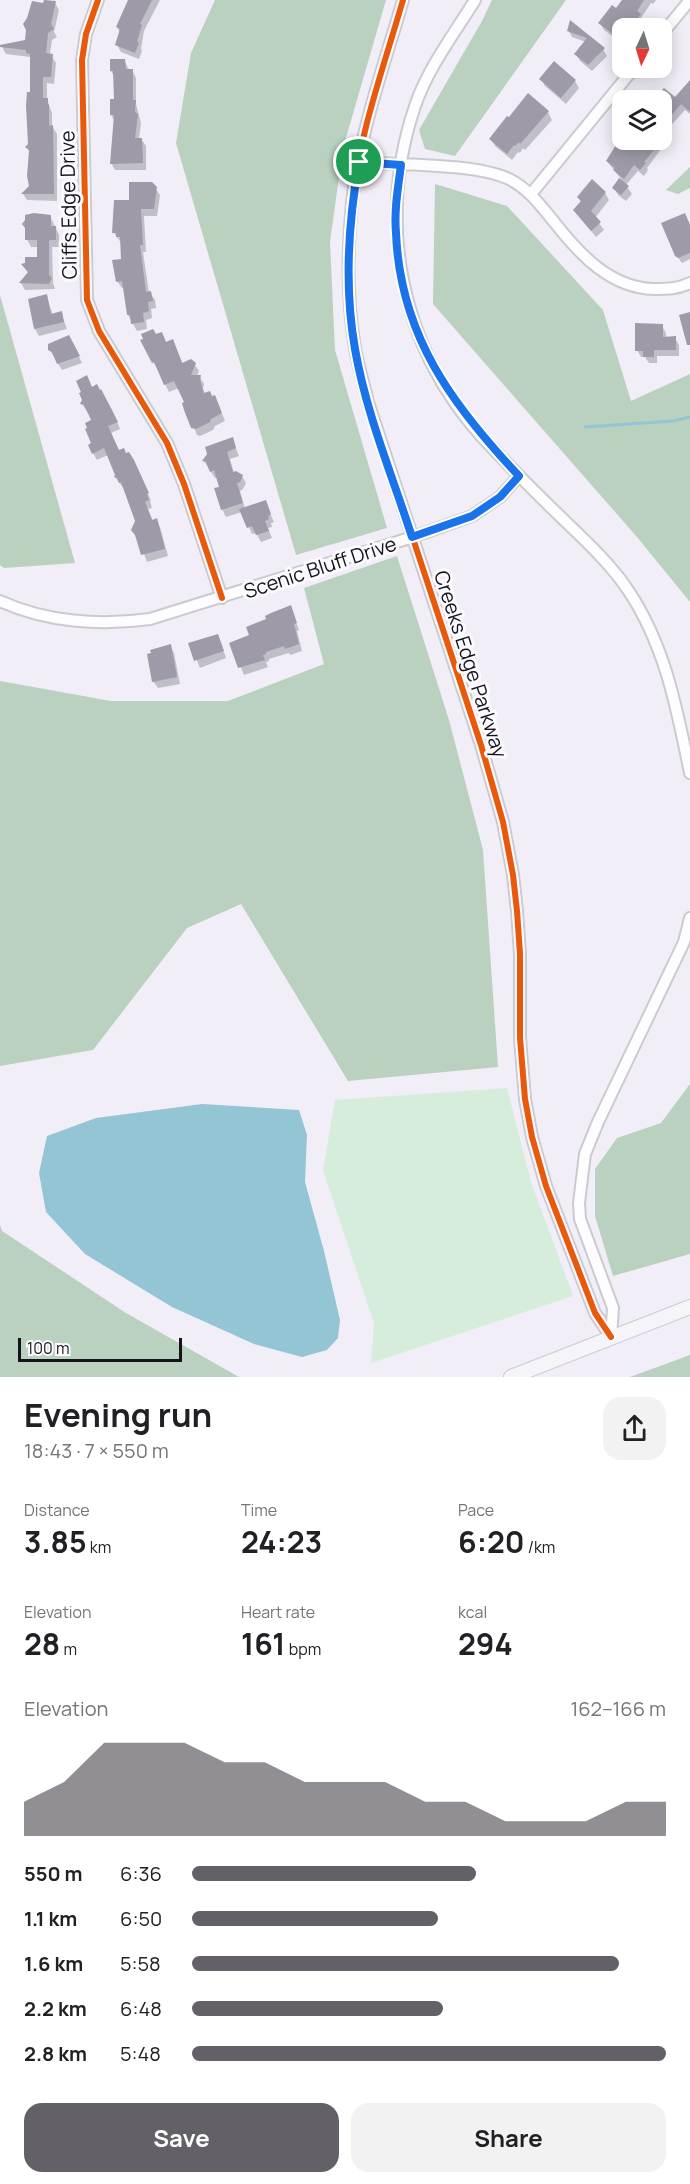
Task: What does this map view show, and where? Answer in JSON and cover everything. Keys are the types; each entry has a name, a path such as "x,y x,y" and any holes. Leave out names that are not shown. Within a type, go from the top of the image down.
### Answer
{"main road":[{"path":"511,1377 690,1307"}],"street":[{"name":"Cliffs Edge Drive","path":"98,0 86,34 82,60 87,300 99,331 167,444 184,484 222,598"},
{"name":"Creeks Edge Parkway","path":"403,0 369,117 352,201 348,250 350,308 355,350 368,402 481,745 503,822 517,911 520,954 520,1038 525,1099 532,1137 546,1186 595,1313 611,1337"},
{"path":"475,0 430,74 420,95 406,138 396,204 396,234 400,270 407,301 434,368 457,404 480,434 519,476 602,556 647,621 673,694 690,773"},
{"path":"672,22 690,0"},
{"path":"531,194 626,78"},
{"path":"359,162 483,171 508,179 531,194 586,258 609,277 640,289 676,289 690,283"},
{"name":"Scenic Bluff Drive","path":"0,601 45,616 90,622 121,623 150,619 222,598 472,516 500,497 519,476"},
{"path":"611,1337 613,1308 580,1219 579,1203 585,1154 680,951 690,918"}],"green space":[{"path":"215,0 386,0 343,148 330,242 335,350 387,528 296,555 176,143 191,53"},
{"path":"492,0 566,0 455,156 425,149 419,130"},
{"path":"690,167 690,188 678,194 666,190"},
{"path":"435,184 507,206 603,310 631,401 690,374 690,602 637,537 433,304"},
{"path":"0,295 75,563 4,568 0,565"},
{"path":"397,556 449,720 483,850 498,1067 348,1081 241,904 187,928 93,1050 0,1066 0,681 111,701 228,701 324,664 304,588"},
{"path":"690,1084 690,1254 613,1276 595,1216 595,1169 617,1138 661,1123"},
{"path":"507,1088 531,1182 573,1296 371,1363 374,1323 323,1170 335,1100"},
{"path":"0,1225 2,1231 126,1313 239,1377 0,1377"},
{"path":"690,1355 690,1377 630,1377"}],"water":[{"path":"202,1104 299,1110 307,1135 305,1182 340,1320 338,1338 327,1350 302,1357 254,1344 172,1307 85,1254 46,1212 39,1173 47,1136 96,1118"}],"building":[{"path":"44,0 56,1 51,24 54,29 48,33 46,53 53,54 51,77 43,77 43,98 48,98 49,126 53,125 54,194 21,194 29,186 27,176 29,150 25,147 28,144 26,106 27,92 30,92 30,54 26,53 26,50 0,47 0,45 25,40 26,30 23,24 32,1 43,3"},
{"path":"128,0 152,0 140,24 142,25 137,42 139,43 135,53 115,45 120,29 116,27"},
{"path":"622,0 644,0 637,11 641,14 638,18 612,18 612,33 598,23 612,5 616,8"},
{"path":"570,20 605,48 588,65 574,54 587,38 567,31"},
{"path":"110,59 125,59 126,69 133,69 133,100 136,100 135,112 138,114 135,138 142,138 143,163 110,164 114,115 110,115 110,99 114,99"},
{"path":"554,61 576,80 561,98 539,79"},
{"path":"690,80 690,112 681,104 672,114 672,95 675,97"},
{"path":"528,93 549,111 520,144 519,142 514,145 507,154 489,139"},
{"path":"613,150 654,150 640,170 634,165 624,179 606,161"},
{"path":"619,178 629,186 621,195 612,188"},
{"path":"592,179 606,192 591,211 601,222 591,231 573,210 581,201 577,197"},
{"path":"129,182 152,182 157,187 154,209 141,209 143,245 140,245 146,292 151,291 153,301 148,302 149,311 143,313 144,322 131,324 130,315 127,315 122,281 116,282 112,260 121,259 120,237 112,233 114,200 129,200"},
{"path":"34,213 51,215 51,226 56,226 56,240 49,240 49,275 52,278 49,284 19,283 28,272 21,264 25,263 25,257 37,257 37,240 25,240 25,228 22,224 25,215"},
{"path":"685,213 690,225 690,253 678,258 675,256 661,223"},
{"path":"47,294 51,314 62,311 64,322 34,329 28,299"},
{"path":"690,312 690,345 687,345 679,315"},
{"path":"635,323 663,324 663,337 676,336 676,350 654,350 654,357 643,357 643,351 635,351"},
{"path":"153,329 156,334 162,332 166,342 173,339 182,363 191,359 196,363 191,375 201,375 200,380 204,393 210,391 212,396 215,395 222,413 210,422 196,429 191,428 182,403 184,402 174,381 164,385 154,362 152,363 140,340 143,339 141,334"},
{"path":"69,335 80,356 57,364 52,352 48,350 48,344"},
{"path":"87,375 92,387 97,384 101,389 118,422 108,426 119,450 124,448 134,460 149,493 147,494 149,500 145,502 152,520 157,518 165,549 141,555 135,535 131,530 135,521 121,482 119,483 114,477 104,448 92,454 88,445 91,443 85,429 87,428 85,423 91,420 84,405 80,404 82,400 79,393 81,392 76,381"},
{"path":"233,437 236,448 227,452 233,472 236,471 243,475 237,483 243,503 221,510 214,488 219,487 214,470 210,472 206,462 202,461 207,454 205,447"},
{"path":"266,500 271,514 265,521 269,531 256,535 252,526 247,528 239,509"},
{"path":"291,605 297,623 294,624 299,644 266,652 263,655 265,660 238,668 229,643 249,635 246,627"},
{"path":"218,634 224,651 194,661 188,643"},
{"path":"171,644 177,677 152,682 147,654 151,653 150,650"}],"waterway":[{"path":"585,427 673,421 690,417"}],"cycle path":[{"path":"98,0 86,34 82,60 87,300 99,331 167,443 184,484 222,598"},
{"path":"403,0 373,100 355,177 349,258 350,312 355,348 368,402 481,745 503,822 517,911 520,954 520,1038 525,1099 532,1137 546,1186 595,1313 611,1337"}],"route":[{"path":"359,162 401,165 396,204 396,234 400,270 407,301 420,338 434,368 457,404 480,434 519,476 500,497 472,516 412,537 368,402 355,350 350,308 348,250 352,201 359,162"}]}
